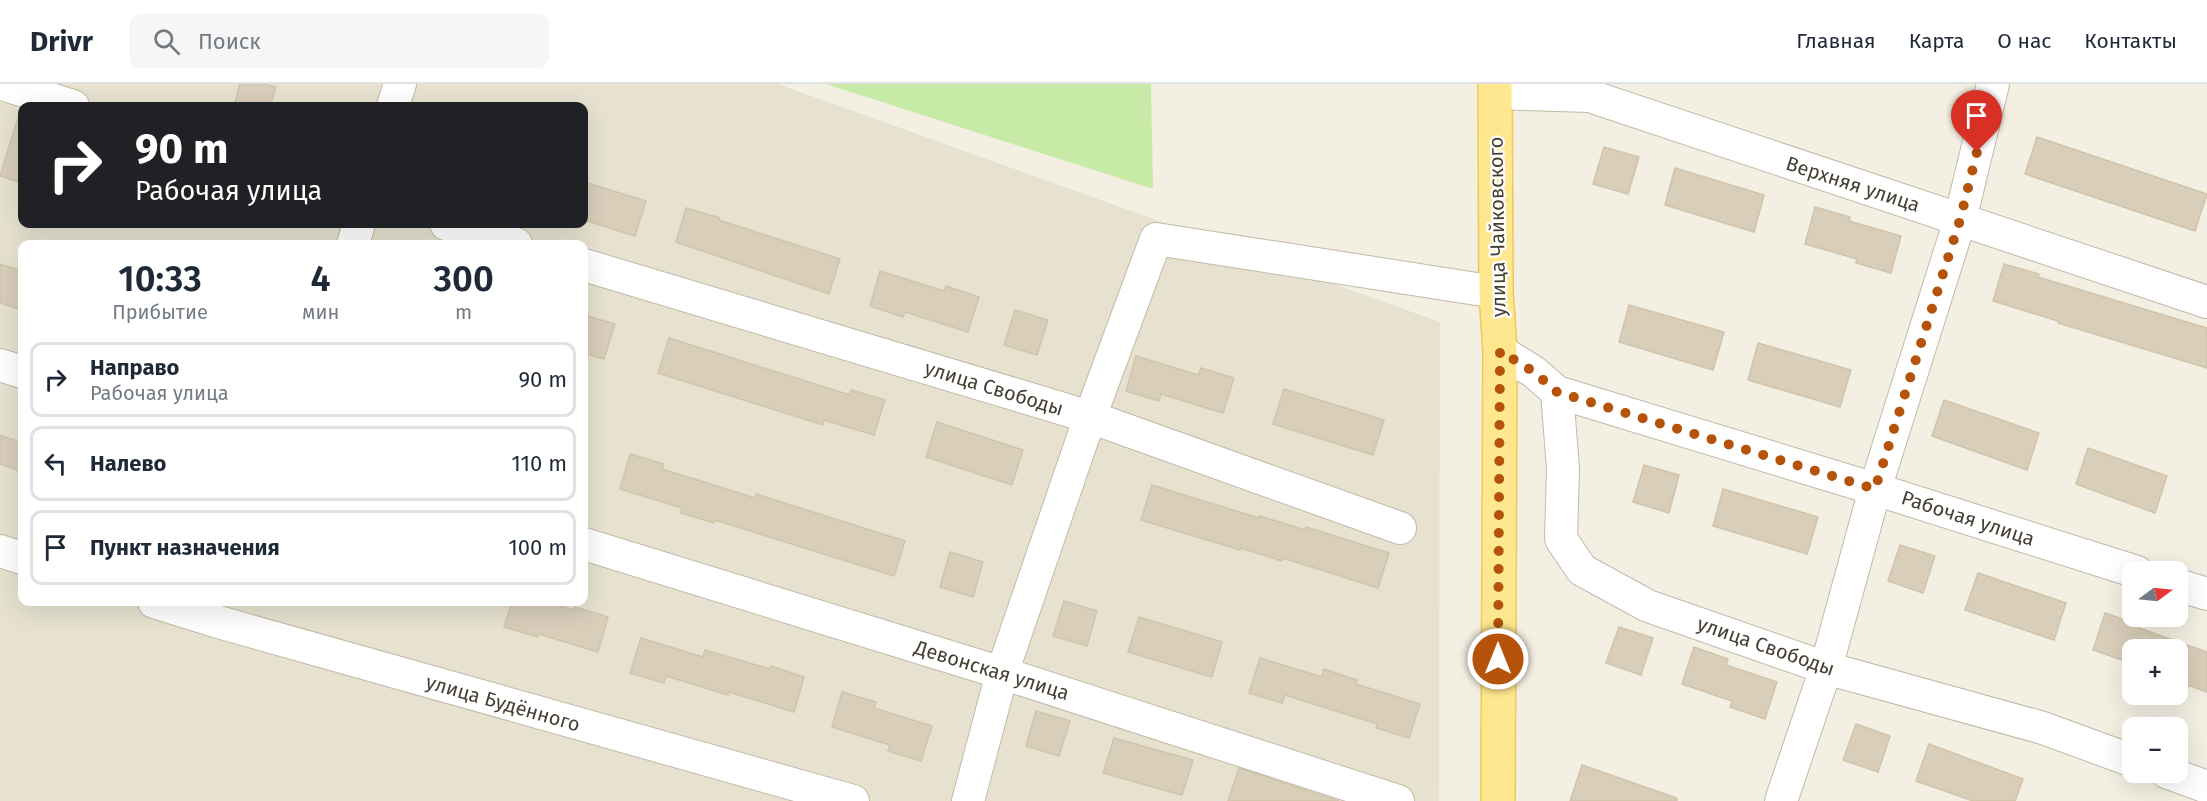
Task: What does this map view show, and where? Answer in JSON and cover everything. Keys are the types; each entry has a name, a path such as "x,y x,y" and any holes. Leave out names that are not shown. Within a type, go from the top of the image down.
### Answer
{"main road":[{"name":"улица Чайковского","path":"1495,88 1496,292 1500,351 1498,801"}],"street":[{"path":"2,84 60,102"},
{"path":"394,102 400,84"},
{"path":"1781,801 1826,668 1875,489 1960,220 1993,84"},
{"name":"Верхняя улица","path":"1495,88 1590,96 2207,302"},
{"path":"460,228 502,240"},
{"path":"968,801 1002,673 1089,417 1156,239 1496,292"},
{"name":"улица Свободы","path":"588,266 1089,417 1400,528"},
{"name":"Рабочая улица","path":"1500,351 1534,372 1557,392 2122,567"},
{"path":"0,365 18,371"},
{"name":"улица Свободы","path":"1557,392 1563,469 1561,539 1582,570 1648,606 1826,668 2043,728 2122,756"},
{"name":"Девонская улица","path":"588,545 1002,673 1398,801"},
{"path":"0,551 18,557"},
{"path":"2188,588 2207,594"},
{"name":"улица Будённого","path":"183,606 219,611 853,801"},
{"path":"2188,780 2207,787"}],"shaded area":[{"path":"0,84 778,84 1440,322 1439,801 0,801"}],"green space":[{"path":"826,84 1151,84 1153,189"}],"building":[{"path":"240,84 265,84 276,87 271,102 235,102"},
{"path":"18,118 18,182 0,176"},
{"path":"2037,137 2207,194 2195,231 2025,174"},
{"path":"1604,147 1639,157 1628,194 1593,184"},
{"path":"1675,168 1764,195 1754,232 1665,205"},
{"path":"588,183 646,201 635,236 588,221"},
{"path":"1815,207 1850,217 1849,221 1901,236 1891,273 1856,263 1857,259 1805,244"},
{"path":"686,208 840,259 829,294 676,242"},
{"path":"0,264 18,270 18,309 0,303"},
{"path":"2004,264 2039,274 2038,277 2207,328 2207,368 1993,301"},
{"path":"880,271 944,291 946,286 979,297 968,332 905,312 903,317 870,306"},
{"path":"1629,305 1724,332 1713,370 1619,342"},
{"path":"1015,310 1048,320 1037,355 1004,345"},
{"path":"588,316 615,324 604,359 588,354"},
{"path":"669,338 850,395 851,390 885,400 874,435 824,420 823,425 658,373"},
{"path":"1758,343 1851,370 1840,407 1748,380"},
{"path":"1136,356 1198,375 1201,368 1234,378 1223,413 1161,394 1159,401 1126,391"},
{"path":"1284,389 1384,420 1373,455 1273,424"},
{"path":"1944,400 2039,433 2027,470 1932,436"},
{"path":"937,422 1023,450 1012,485 926,457"},
{"path":"0,435 18,442 18,471 0,464"},
{"path":"2088,448 2167,476 2155,513 2076,484"},
{"path":"630,454 664,464 662,469 755,498 756,494 905,541 894,576 715,520 714,523 681,513 682,508 620,489"},
{"path":"1644,465 1679,475 1669,513 1633,502"},
{"path":"1152,485 1259,518 1260,516 1305,530 1306,527 1389,553 1378,588 1283,558 1282,561 1241,548 1240,550 1141,520"},
{"path":"1723,489 1818,517 1807,554 1713,526"},
{"path":"1900,545 1935,556 1923,593 1888,581"},
{"path":"950,552 983,562 973,597 940,587"},
{"path":"1978,573 2066,603 2054,640 1965,610"},
{"path":"1064,601 1097,611 1087,646 1053,636"},
{"path":"511,606 560,606 574,610 575,607 608,617 598,652 539,634 538,637 504,627"},
{"path":"2105,613 2122,619 2122,627 2139,627 2170,639 2122,639 2122,660 2093,650"},
{"path":"1139,617 1222,642 1212,677 1128,652"},
{"path":"1619,627 1653,638 1641,675 1606,663"},
{"path":"641,638 703,657 705,650 770,669 771,666 804,677 794,712 666,676 664,683 630,673"},
{"path":"2188,645 2207,652 2207,692 2188,685"},
{"path":"1694,647 1728,659 1726,665 1777,682 1765,719 1730,707 1732,701 1682,684"},
{"path":"1260,658 1322,677 1324,669 1357,680 1356,684 1420,704 1409,738 1376,728 1377,724 1285,695 1282,703 1249,693"},
{"path":"842,692 876,702 874,708 932,726 921,761 888,751 890,745 832,727"},
{"path":"1036,711 1070,721 1059,756 1026,746"},
{"path":"1856,724 1890,736 1878,772 1843,760"},
{"path":"1114,738 1193,760 1182,795 1103,773"},
{"path":"1929,744 2023,779 2015,801 1973,801 1916,781"},
{"path":"1582,765 1677,798 1677,801 1570,801"},
{"path":"1239,768 1339,801 1228,801"}],"route":[{"path":"1498,659 1500,351 1534,372 1557,392 1875,489 1960,220 1977,152"}]}
